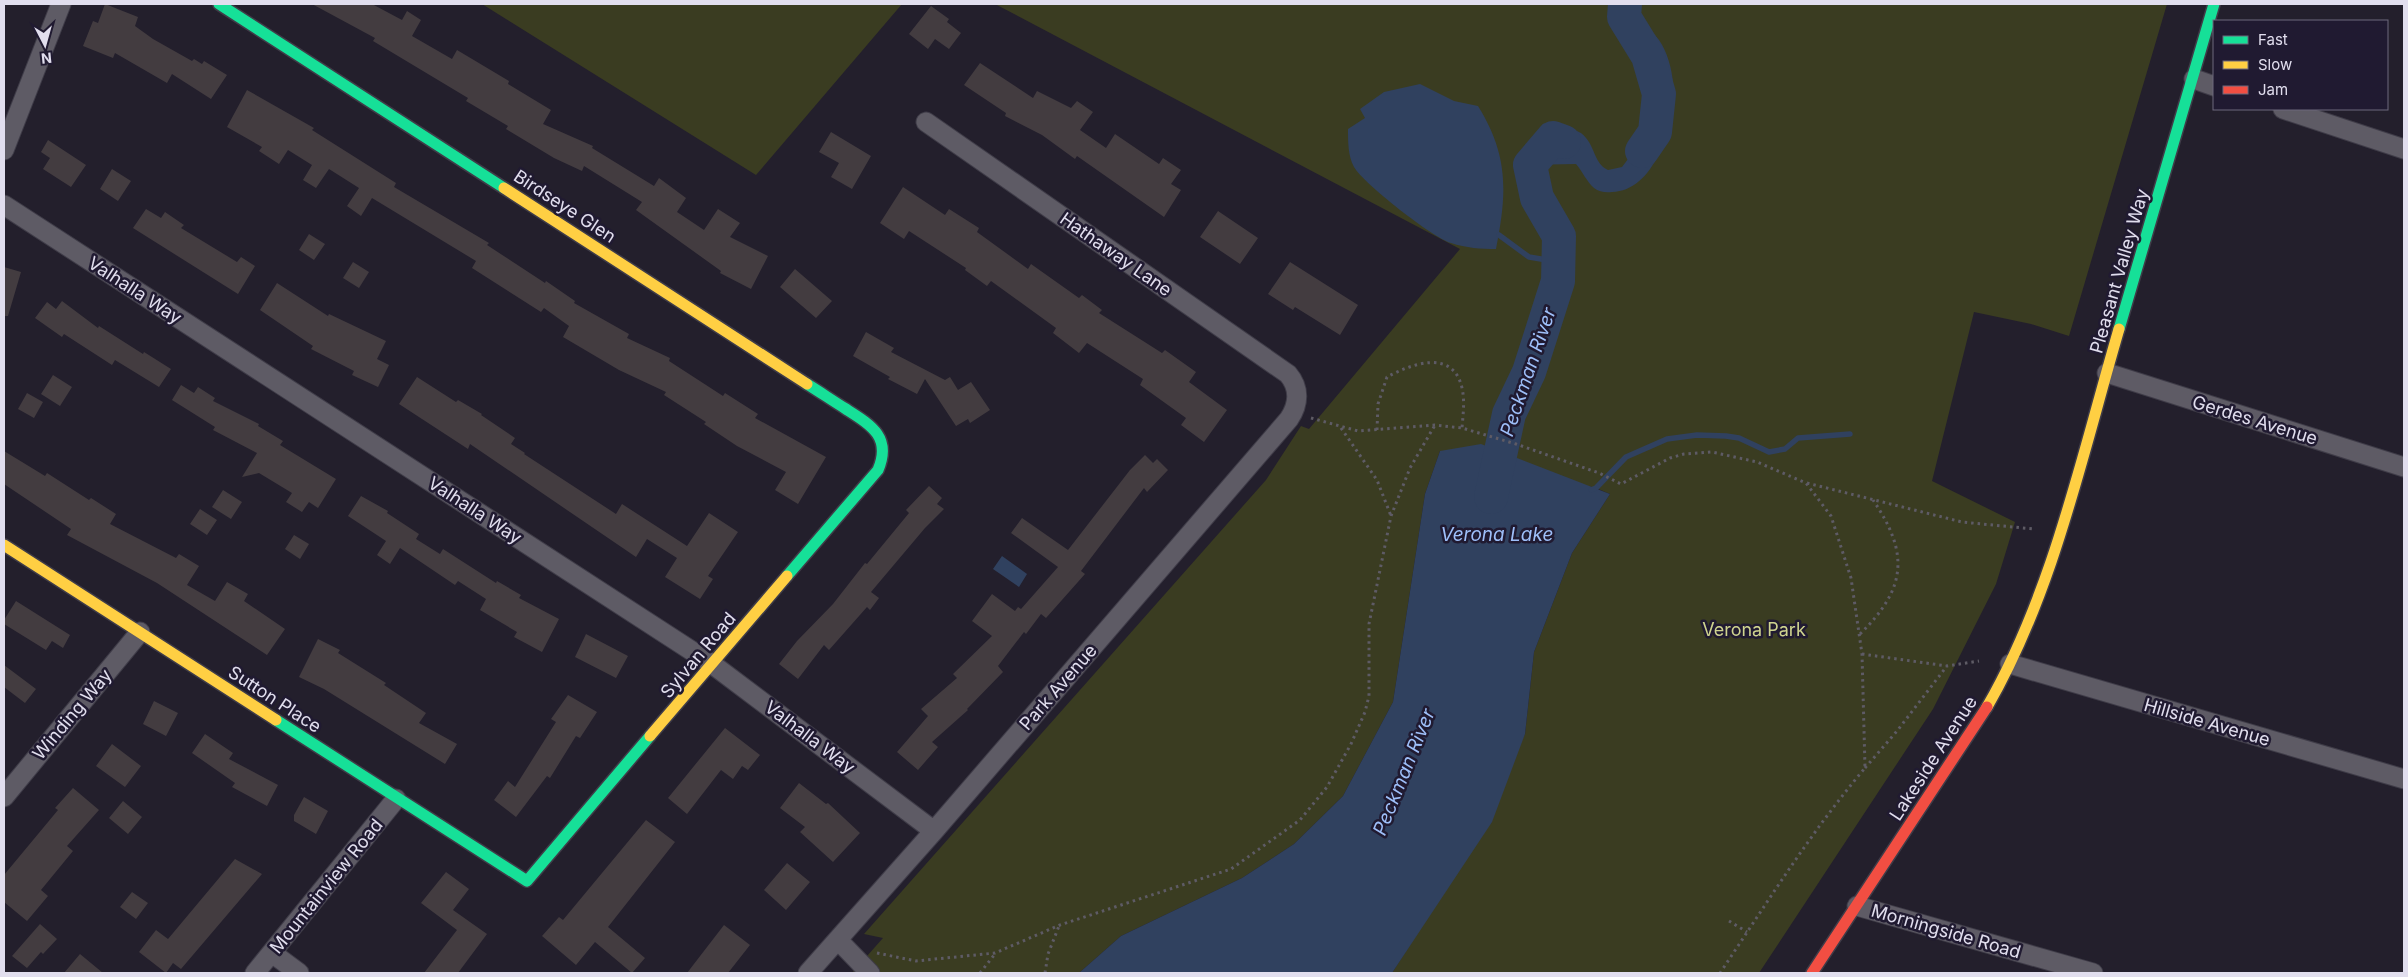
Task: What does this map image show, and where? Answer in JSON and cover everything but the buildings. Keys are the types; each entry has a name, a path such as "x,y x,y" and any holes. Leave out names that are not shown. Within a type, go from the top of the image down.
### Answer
{"street":[{"path":"4,150 61,4"},
{"name":"Birdseye Glen","path":"220,4 872,426 883,445"},
{"name":"Pleasant Valley Way","path":"2055,547 2194,79 2214,4"},
{"path":"2194,79 2213,86"},
{"path":"2287,110 2404,148"},
{"name":"Hathaway Lane","path":"926,122 1288,374 1292,380 1296,402"},
{"name":"Valhalla Way","path":"4,205 712,664 934,832"},
{"name":"Gerdes Avenue","path":"2107,373 2404,467"},
{"name":"Park Avenue","path":"808,973 934,832 1296,402"},
{"name":"Sylvan Road","path":"528,881 878,470 883,454 883,445"},
{"name":"Sutton Place","path":"4,545 396,799 528,881"},
{"name":"Lakeside Avenue","path":"1812,973 1972,732 2010,664 2030,617 2055,547"},
{"name":"Winding Way","path":"4,797 140,632"},
{"name":"Hillside Avenue","path":"2010,664 2404,779"},
{"name":"Mountainview Road","path":"255,973 396,799"},
{"name":"Morningside Road","path":"1857,906 2093,973"},
{"path":"838,940 870,973"},
{"path":"272,952 299,973"}],"path":[{"path":"1377,430 1378,404 1386,377 1414,364 1427,362 1441,364 1458,377 1462,387 1464,403 1462,428"},
{"path":"1296,402 1340,428 1358,431 1435,425 1485,433 1599,473 1614,481 1625,483 1657,464 1684,454 1712,452 1757,462 1806,482 1962,522 2034,529"},
{"path":"874,952 916,961 995,953 1060,925 1231,869 1300,820 1327,787 1351,744 1369,696 1369,624 1391,516 1414,460 1435,425"},
{"path":"1340,428 1377,480 1391,516"},
{"path":"1806,482 1831,516 1843,548 1851,578 1862,654 1864,768"},
{"path":"1860,634 1879,615 1889,600 1896,583 1899,565 1895,542 1888,522 1873,500"},
{"path":"1862,654 1947,666 1979,661"},
{"path":"1720,973 1786,870 1837,801 1897,731 1947,666"},
{"path":"1729,922 1747,932"},
{"path":"1045,973 1048,954 1060,925"},
{"path":"980,973 995,953"}],"green space":[{"path":"482,4 902,4 756,175"},
{"name":"Verona Park","path":"995,4 2167,4 2069,336 2031,324 1974,312 1932,481 2015,522 1996,584 1933,709 1759,973 1392,973 1424,923 1525,734 1534,652 1572,553 1610,494 1596,488 1440,451 1425,494 1393,702 1343,796 1294,844 1242,878 1121,936 1079,973 852,973 883,938 864,934 1266,480 1301,426 1309,429 1460,249"}],"water":[{"path":"1613,4 1634,4 1640,20 1662,44 1672,72 1673,98 1667,133 1652,167 1641,180 1628,189 1607,192 1594,188 1576,164 1524,165 1526,151 1531,142 1537,135 1542,133 1575,130 1581,133 1586,138 1600,163 1608,170 1622,167 1641,142 1661,100 1661,90 1647,71 1636,46 1619,25"},
{"path":"1420,84 1454,101 1478,106 1488,124 1500,158 1503,175 1502,210 1496,249 1468,247 1442,239 1384,197 1360,175 1352,163 1348,129 1365,118 1360,109 1384,92"},
{"name":"Verona Lake","path":"1481,444 1610,494 1572,553 1534,652 1525,734 1492,822 1392,973 1079,973 1121,936 1242,878 1294,844 1343,796 1393,702 1425,494 1440,451"},
{"path":"1002,556 1027,574 1019,587 993,569"}],"waterway":[{"name":"Peckman River","path":"1625,4 1624,17 1648,56 1659,94 1655,132 1642,151"},
{"name":"Peckman River","path":"1491,497 1509,414 1529,372 1558,281 1559,236 1537,198 1530,165 1553,138 1564,142"},
{"path":"1499,235 1529,257 1559,262"},
{"path":"1591,490 1596,488 1626,457 1667,439 1697,435 1726,436 1739,438 1769,452 1785,449 1798,438 1850,434"}],"traffic: fast":[{"path":"219,4 504,188"},
{"path":"2119,329 2214,4"},
{"path":"787,576 878,470 882,459 881,440 877,433 864,421 807,384"},
{"path":"276,720 527,881 650,736"}],"traffic: slow":[{"path":"504,188 807,384"},
{"path":"1987,707 2010,663 2048,571 2064,522 2119,329"},
{"path":"4,545 276,720"},
{"path":"650,736 787,576"}],"traffic: jam":[{"path":"1812,973 1987,707"}]}
